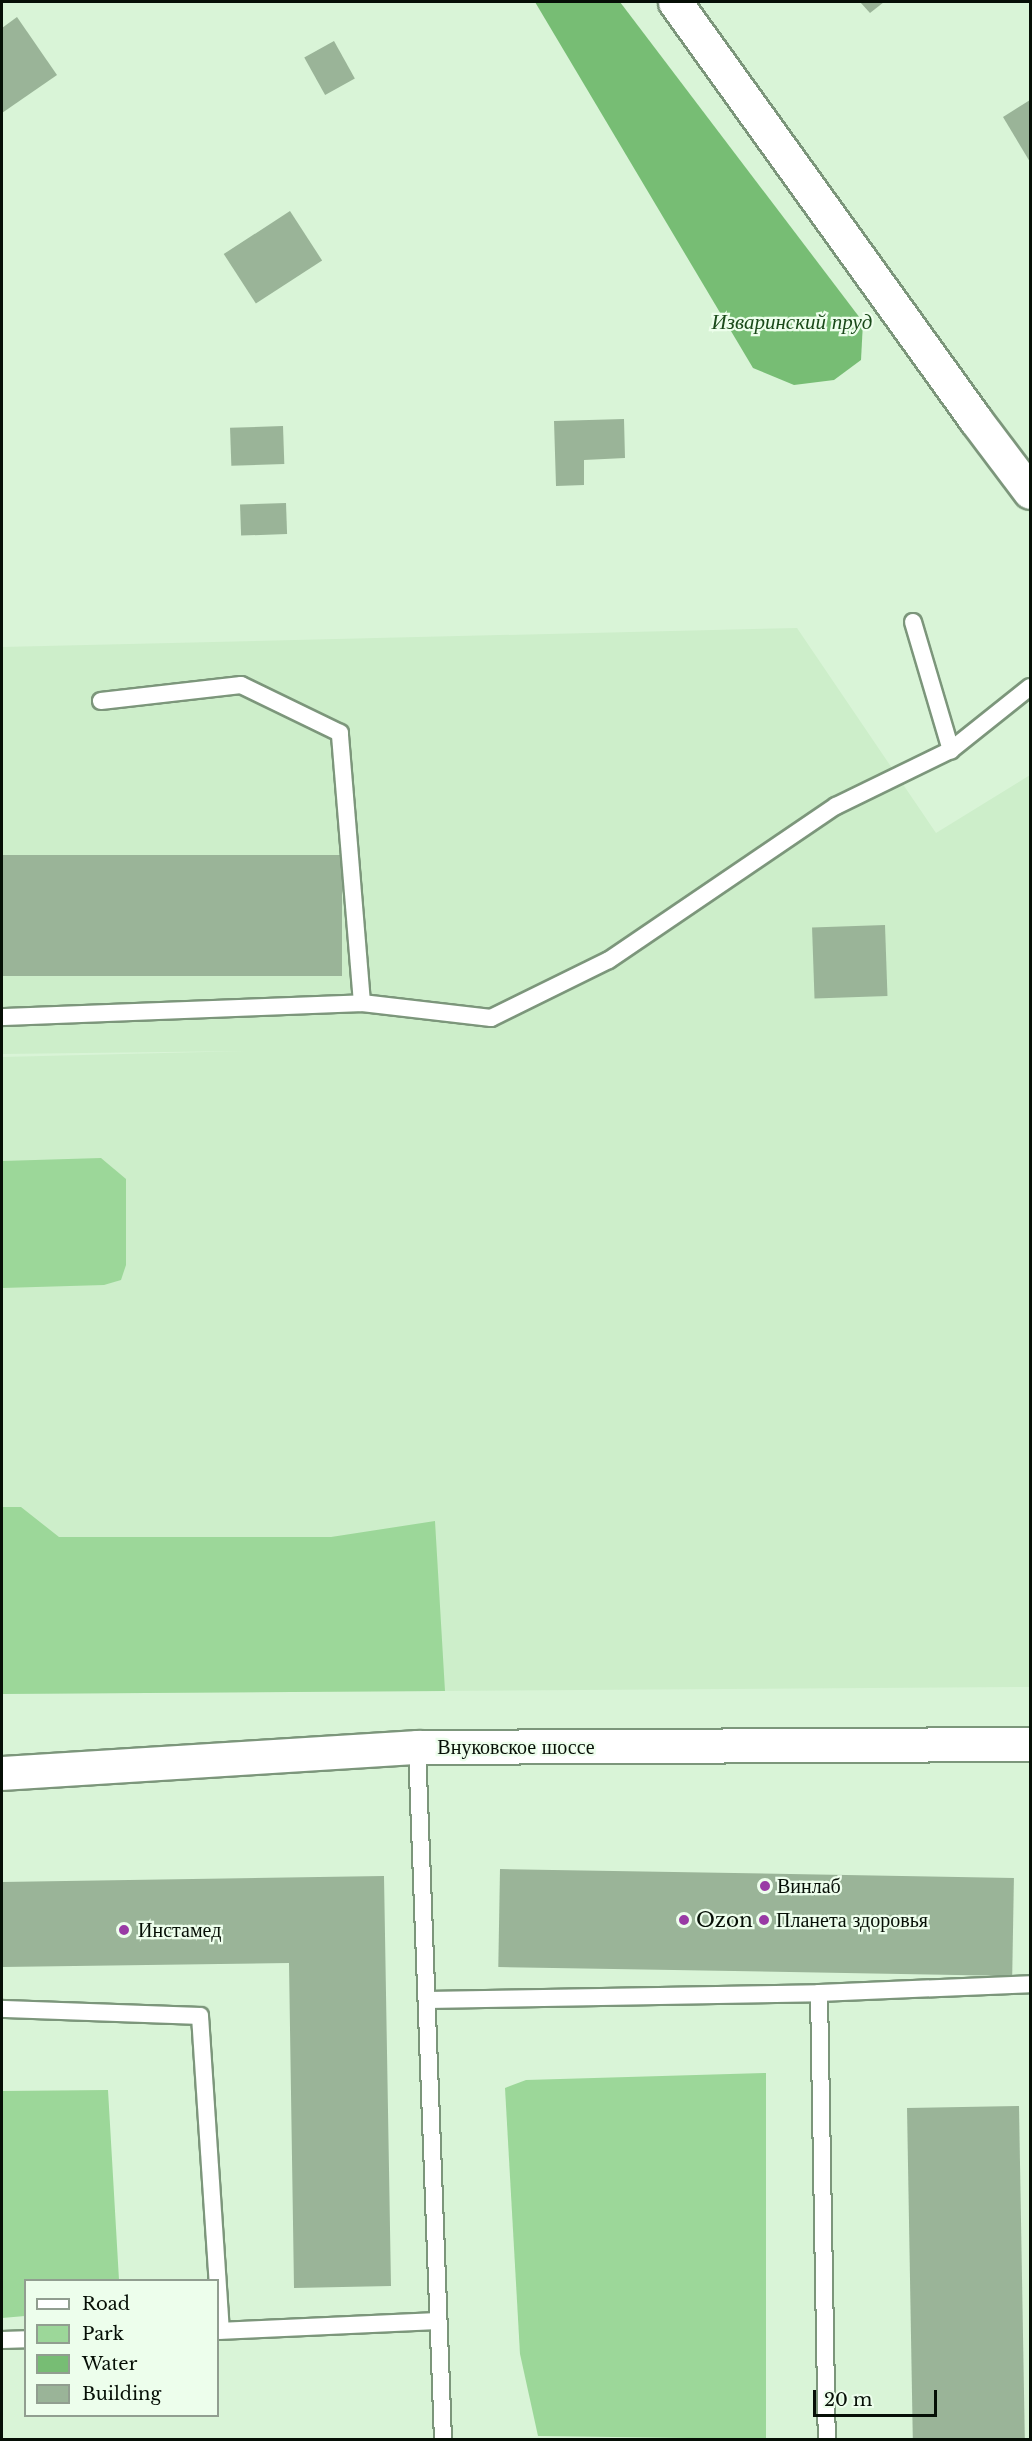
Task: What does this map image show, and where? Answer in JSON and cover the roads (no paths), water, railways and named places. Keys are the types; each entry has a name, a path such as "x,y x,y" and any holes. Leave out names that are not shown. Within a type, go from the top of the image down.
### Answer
{"street":[{"path":"675,2 1030,492"},
{"name":"Внуковское шоссе","path":"2,1773 417,1747 1030,1744"}],"lane":[{"path":"913,622 951,750"},
{"path":"101,700 241,686 340,733 362,1003"},
{"path":"2,1017 362,1003 491,1018 609,960 836,806 951,750 1030,687"},
{"path":"417,1747 443,2439"},
{"path":"427,2001 819,1993 1030,1984"},
{"path":"819,1993 827,2439"},
{"path":"2,2009 200,2016 216,2279"},
{"path":"219,2331 438,2321"},
{"path":"2,2340 24,2339"}],"water":[{"name":"Изваринский пруд","path":"535,2 620,2 863,322 861,360 834,380 794,385 753,368"}],"place":[{"name":"Винлаб","path":"765,1886"},
{"name":"Ozon","path":"684,1920"},
{"name":"Планета здоровья","path":"764,1920"},
{"name":"Инстамед","path":"124,1930"}]}
